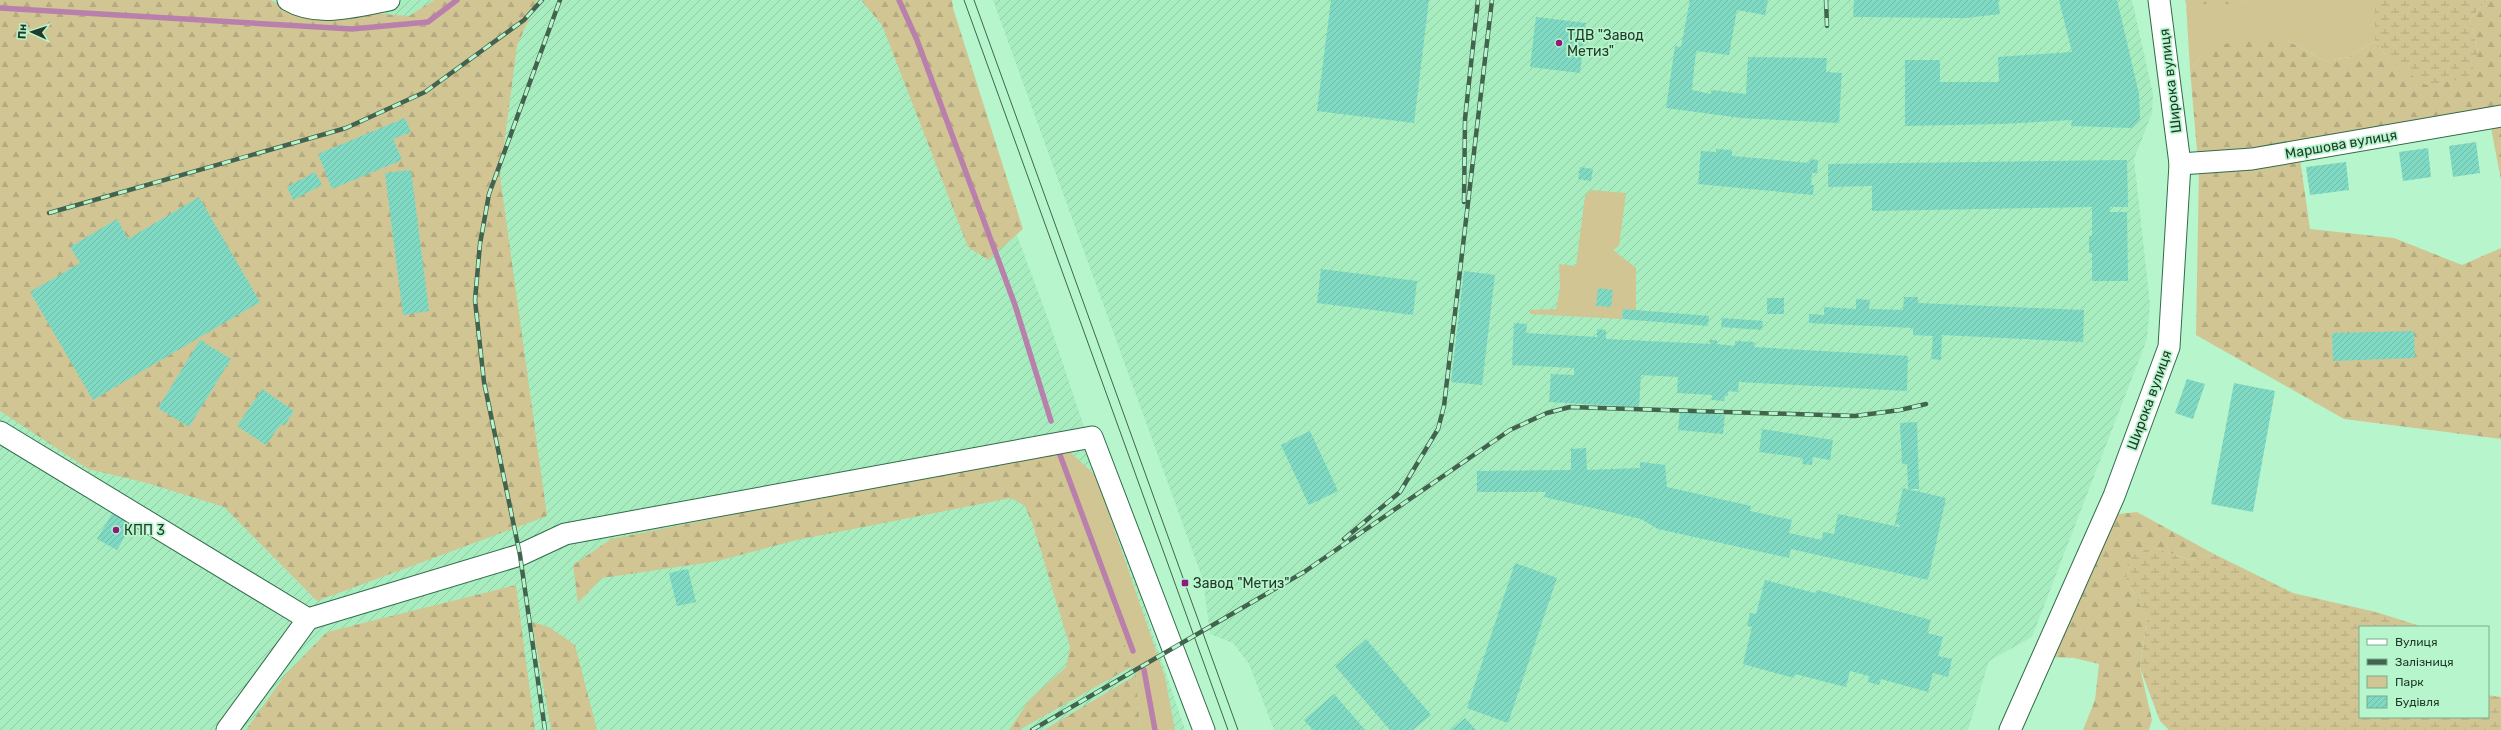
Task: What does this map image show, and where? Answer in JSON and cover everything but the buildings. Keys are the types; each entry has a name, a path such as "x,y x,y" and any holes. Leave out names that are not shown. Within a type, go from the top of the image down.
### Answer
{"street":[{"path":"288,0 294,4 334,11 389,0"},
{"name":"Широка вулиця","path":"2010,730 2114,496 2169,347 2180,164 2159,0"},
{"name":"Маршова вулиця","path":"2180,164 2252,160 2501,116"},
{"path":"0,432 308,619"},
{"path":"227,730 308,619 520,555 565,534 1092,437 1204,730"}],"shaded area":[{"path":"0,0 929,0 1047,316 1185,730 0,730"},
{"path":"993,0 2132,0 2153,94 2152,113 2134,159 2150,304 2147,339 2032,637 1989,661 1968,730 1274,730 1249,664 1233,643 1210,634 1203,580"}],"green space":[{"path":"0,0 271,0 281,6 409,16 434,0 537,0 517,46 500,176 547,516 317,601 224,507 147,483 88,469 0,411"},
{"path":"861,0 952,0 953,8 1023,229 988,260 968,247 882,25"},
{"path":"2185,0 2246,0 2241,4 2186,4"},
{"path":"2246,0 2375,0 2375,41 2349,57 2325,61 2286,40 2207,50 2190,69 2186,4 2241,4"},
{"path":"2375,0 2487,0 2470,19 2478,52 2470,78 2426,85 2390,61 2375,41"},
{"path":"2487,0 2501,0 2501,110 2203,160 2197,151 2190,69 2207,50 2244,38 2286,40 2325,61 2349,57 2375,41 2390,61 2478,52 2470,19"},
{"path":"2501,121 2501,180 2490,123"},
{"path":"2300,159 2310,229 2394,238 2462,265 2501,248 2501,439 2344,419 2196,335 2199,168"},
{"path":"1591,190 1626,193 1619,246 1613,250 1636,268 1636,310 1623,309 1622,319 1530,314 1530,310 1556,309 1560,288 1559,264 1576,266 1585,196"},
{"path":"1050,451 1133,666 1019,730 1009,730 1030,699 1066,667 1070,647 1033,525 1025,506 1011,498 797,540 718,561 602,578 578,603 573,565 611,539"},
{"path":"1069,451 1096,476 1165,677 1175,730 1140,730 1136,675 1050,452"},
{"path":"2137,512 2214,554 2190,560 2152,547 2126,580 2147,617 2140,668 2152,720 2149,730 2083,730 2095,700 2099,664 2074,658 2049,657 2118,514"},
{"path":"2152,547 2190,560 2214,554 2293,593 2376,612 2417,625 2359,626 2359,718 2489,718 2489,695 2501,697 2501,730 2169,730 2160,721 2140,668 2147,617 2126,580 2128,558"},
{"path":"516,585 535,730 246,730 285,675 327,632"},
{"path":"532,622 549,627 575,645 597,730 551,730"},
{"path":"1136,675 1140,730 1044,730"}],"waterway":[{"path":"0,8 352,29 428,22 457,0"},
{"path":"899,0 917,40 1015,305 1051,421"},
{"path":"1060,455 1133,651"},
{"path":"1144,670 1155,730"}],"tram line":[{"path":"964,0 1228,730"},
{"path":"974,0 1238,730"}],"railway":[{"path":"49,213 346,128 425,92 524,20 542,0"},
{"path":"545,730 520,555 484,382 475,300 480,244 489,194 560,0"},
{"path":"1464,202 1465,119 1478,0"},
{"path":"1344,539 1400,492 1438,429 1444,406 1492,0"},
{"path":"1826,0 1827,26"},
{"path":"1032,730 1304,572 1510,430 1547,413 1570,407 1855,416 1900,410 1926,404"}],"place":[{"name":"ТДВ \"Завод Метиз\"","path":"1559,43"},
{"name":"КПП 3","path":"116,530"},
{"name":"Завод \"Метиз\"","path":"1185,583"}]}
